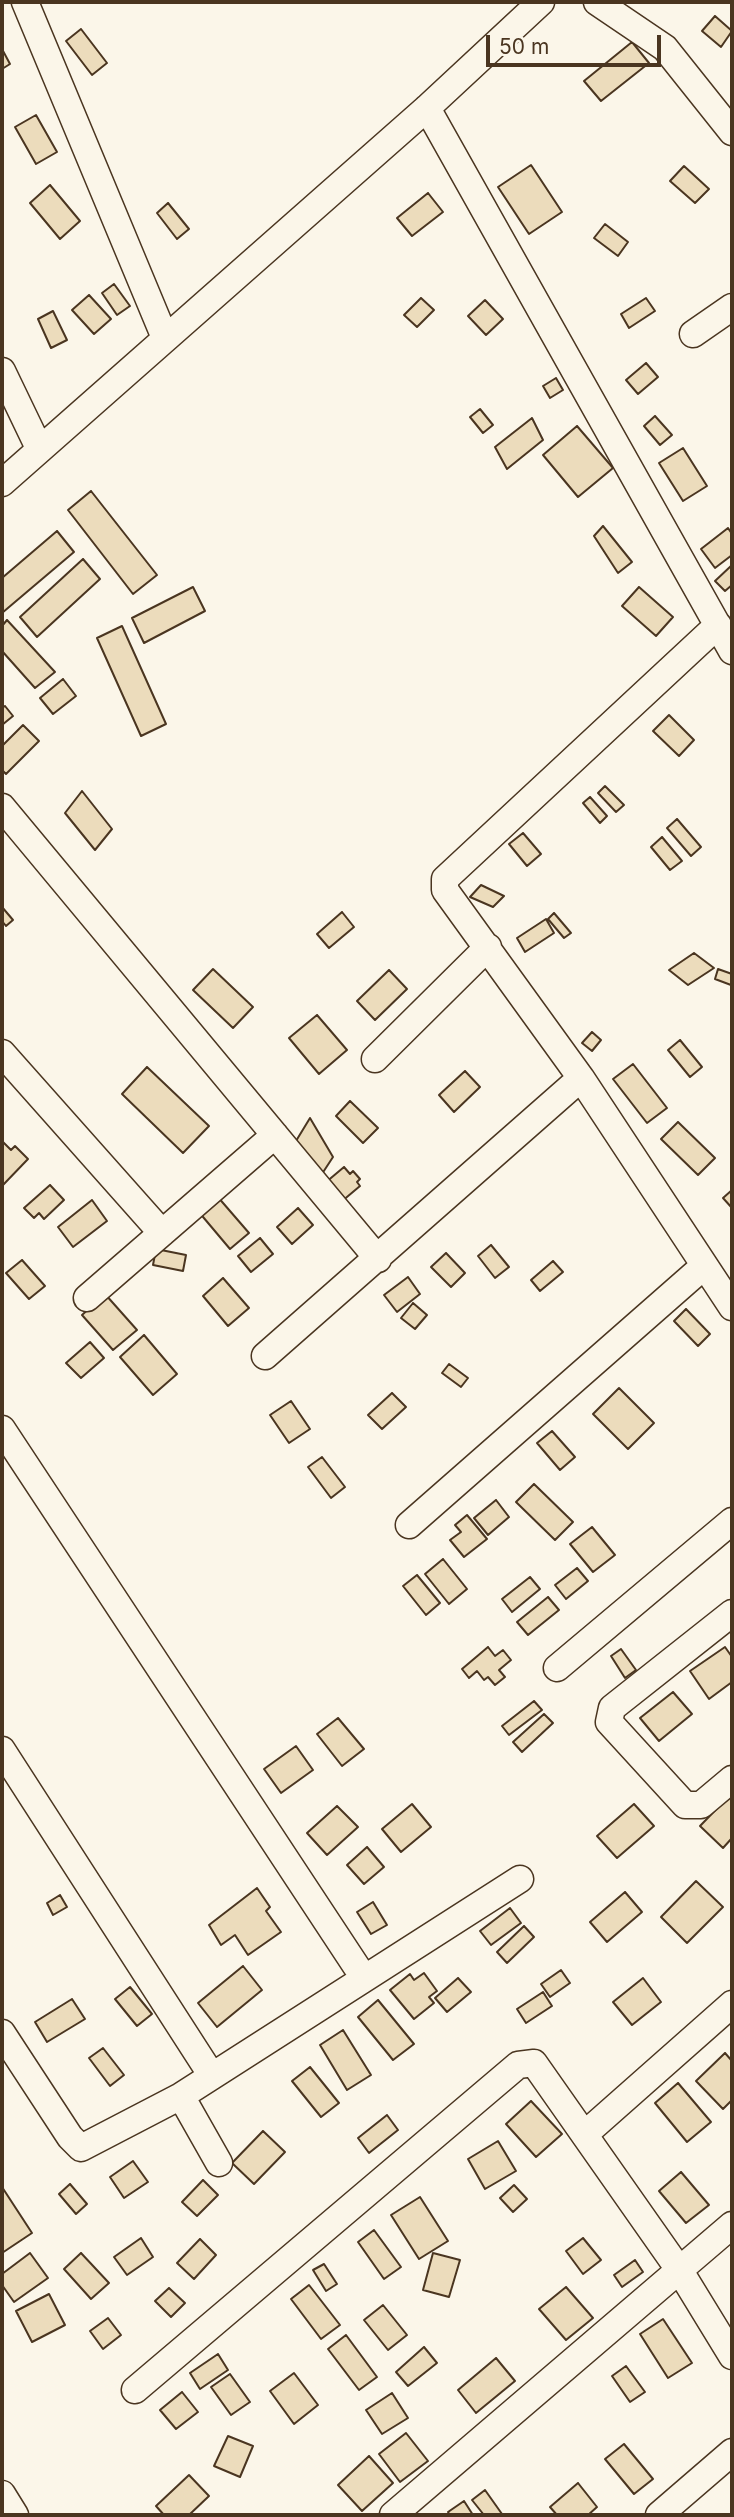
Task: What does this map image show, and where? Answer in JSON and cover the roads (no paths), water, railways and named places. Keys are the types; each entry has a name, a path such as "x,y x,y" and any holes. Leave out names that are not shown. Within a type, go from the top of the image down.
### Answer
{"street":[{"path":"25,2 165,338"},
{"path":"2,483 427,108 541,2"},
{"path":"597,2 665,48 732,132"},
{"path":"427,108 732,651"},
{"path":"693,334 732,307"},
{"path":"2,371 39,448"},
{"path":"718,625 445,879 445,890 581,1077 732,1307"},
{"path":"2,807 378,1259"},
{"path":"375,1059 488,947"},
{"path":"2,1053 162,1233"},
{"path":"265,1356 581,1077"},
{"path":"87,1297 275,1135"},
{"path":"409,1525 704,1266"},
{"path":"2,1429 364,1978"},
{"path":"557,1668 732,1521"},
{"path":"732,1613 612,1708 609,1722 685,1805 702,1805 732,1779"},
{"path":"2,1750 212,2076"},
{"path":"2,2033 70,2137 81,2148 181,2096 520,1879"},
{"path":"585,2134 732,2004"},
{"path":"135,2390 518,2065 534,2063 680,2271 732,2356"},
{"path":"181,2096 219,2163"},
{"path":"393,2515 732,2225"},
{"path":"659,2515 732,2452"},
{"path":"2,2494 15,2515"}]}
